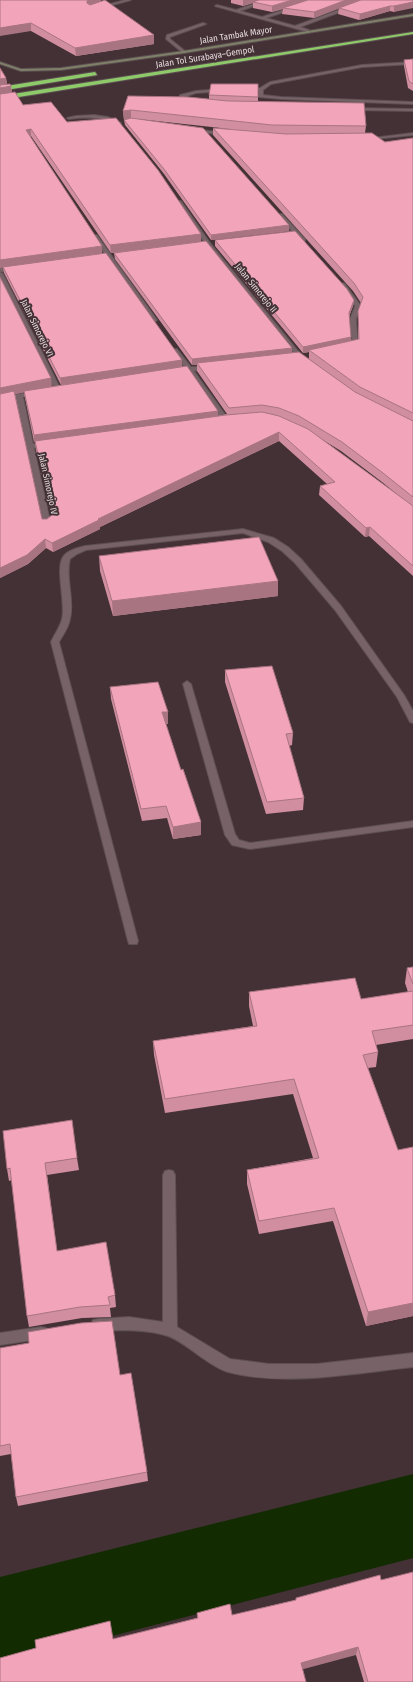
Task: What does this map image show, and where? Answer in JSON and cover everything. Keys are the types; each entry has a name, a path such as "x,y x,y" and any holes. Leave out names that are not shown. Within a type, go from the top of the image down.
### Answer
{"highway":[{"name":"Jalan Tol Surabaya–Gempol","path":"0,98 413,33"},
{"path":"0,89 103,73"}],"main road":[{"name":"Jalan Tambak Mayor","path":"0,63 21,70 61,69 184,52 413,15"}],"street":[{"path":"90,10 129,0"},
{"path":"236,11 269,0"},
{"path":"263,18 318,0"},
{"path":"297,27 370,0"},
{"path":"217,6 308,31"},
{"path":"184,52 168,39 168,36 204,24"},
{"path":"239,89 261,89 270,83 347,69 381,64 413,63"},
{"path":"260,102 261,89"},
{"path":"194,105 182,100 181,98 190,93 231,90"},
{"path":"260,96 412,104"},
{"path":"344,109 413,110"},
{"path":"69,118 92,115 109,118 119,123 124,129"},
{"path":"119,123 127,121"},
{"path":"190,129 232,135"},
{"path":"205,131 210,137"},
{"path":"356,140 413,134"},
{"name":"Jalan Simorejo II","path":"174,194 208,244 300,357 312,366"},
{"path":"276,210 306,244"},
{"path":"91,230 157,325"},
{"path":"289,234 296,233"},
{"path":"201,245 216,243"},
{"path":"101,257 116,255"},
{"path":"0,270 23,267"},
{"name":"Jalan Simorejo VI","path":"0,274 58,390"},
{"path":"340,282 358,306 354,319 355,346 341,349"},
{"path":"171,344 229,419 210,422"},
{"path":"292,358 313,354"},
{"path":"173,372 220,366"},
{"path":"50,392 65,389"},
{"path":"0,399 42,393"},
{"name":"Jalan Simorejo IV","path":"19,396 47,526"},
{"name":"Jalan Simorejo IV","path":"30,446 54,443"},
{"path":"133,941 55,642 66,620 67,610 64,567 66,558 74,552 85,548 243,531 271,540 286,549 298,561 338,608 401,697 413,720"},
{"path":"187,684 230,835 236,843 250,846 413,824"},
{"path":"169,1175 170,1330"},
{"path":"82,1326 129,1324 170,1330 228,1365 269,1371 317,1371 413,1360"},
{"path":"0,1339 52,1331"}],"building":[{"path":"0,0 90,0 87,1 87,3 90,5 105,0 154,35 75,48 31,23 0,28"},
{"path":"259,0 292,0 272,6 253,2"},
{"path":"308,0 346,0 314,12 283,8"},
{"path":"361,0 413,0 413,2 360,14 339,8"},
{"path":"413,59 413,84 409,81 404,60"},
{"path":"0,68 6,78 0,79"},
{"path":"10,84 11,86 0,88 0,85"},
{"path":"211,84 258,84 258,97 209,95"},
{"path":"15,92 23,105 51,102 67,122 116,118 158,170 201,234 110,245 31,129 26,130 102,246 0,260 0,94"},
{"path":"128,96 188,97 228,101 364,103 366,126 272,125 131,110 123,111"},
{"path":"131,118 203,128 289,225 211,235 164,169 124,120"},
{"path":"213,128 286,134 372,133 385,142 413,138 413,413 360,387 309,350 359,339 358,311 363,297 354,283"},
{"path":"295,231 347,289 354,300 349,313 351,337 303,347 215,240"},
{"path":"206,241 292,348 192,359 114,253"},
{"path":"106,253 182,360 60,378 3,267"},
{"path":"0,277 51,378 0,388"},
{"path":"299,352 355,392 413,421 413,497 342,442 299,416 279,408 262,405 229,408 197,363"},
{"path":"187,366 218,411 34,435 24,391"},
{"path":"14,391 42,519 47,519 52,515 35,441 226,415 262,412 279,416 308,429 413,506 413,566 370,527 366,528 320,486 335,482 279,432 98,519 99,520 52,543 45,539 27,555 0,568 0,394"},
{"path":"259,537 278,581 112,601 99,556"},
{"path":"272,666 293,733 286,734 304,798 267,802 225,670"},
{"path":"158,682 168,712 162,712 181,770 183,769 201,822 173,827 166,806 141,809 110,687"},
{"path":"413,967 413,984 407,968"},
{"path":"355,978 361,999 413,991 413,1025 372,1031 378,1052 363,1055 398,1150 413,1147 413,1303 368,1312 334,1208 259,1221 247,1170 319,1158 294,1079 165,1099 153,1041 257,1026 249,992"},
{"path":"72,1120 77,1158 45,1163 57,1251 106,1242 115,1295 108,1297 110,1305 80,1307 27,1316 10,1168 7,1169 3,1131"},
{"path":"112,1321 120,1375 131,1373 147,1472 16,1497 10,1444 0,1446 0,1348 29,1343 28,1332 81,1323"},
{"path":"413,1572 413,1682 368,1682 358,1647 301,1663 306,1682 0,1682 0,1658 36,1648 35,1640 110,1621 113,1639 198,1618 197,1613 230,1604 232,1615 296,1600 296,1598 380,1575 381,1580"}],"waterway":[{"path":"0,1621 413,1516"}]}
